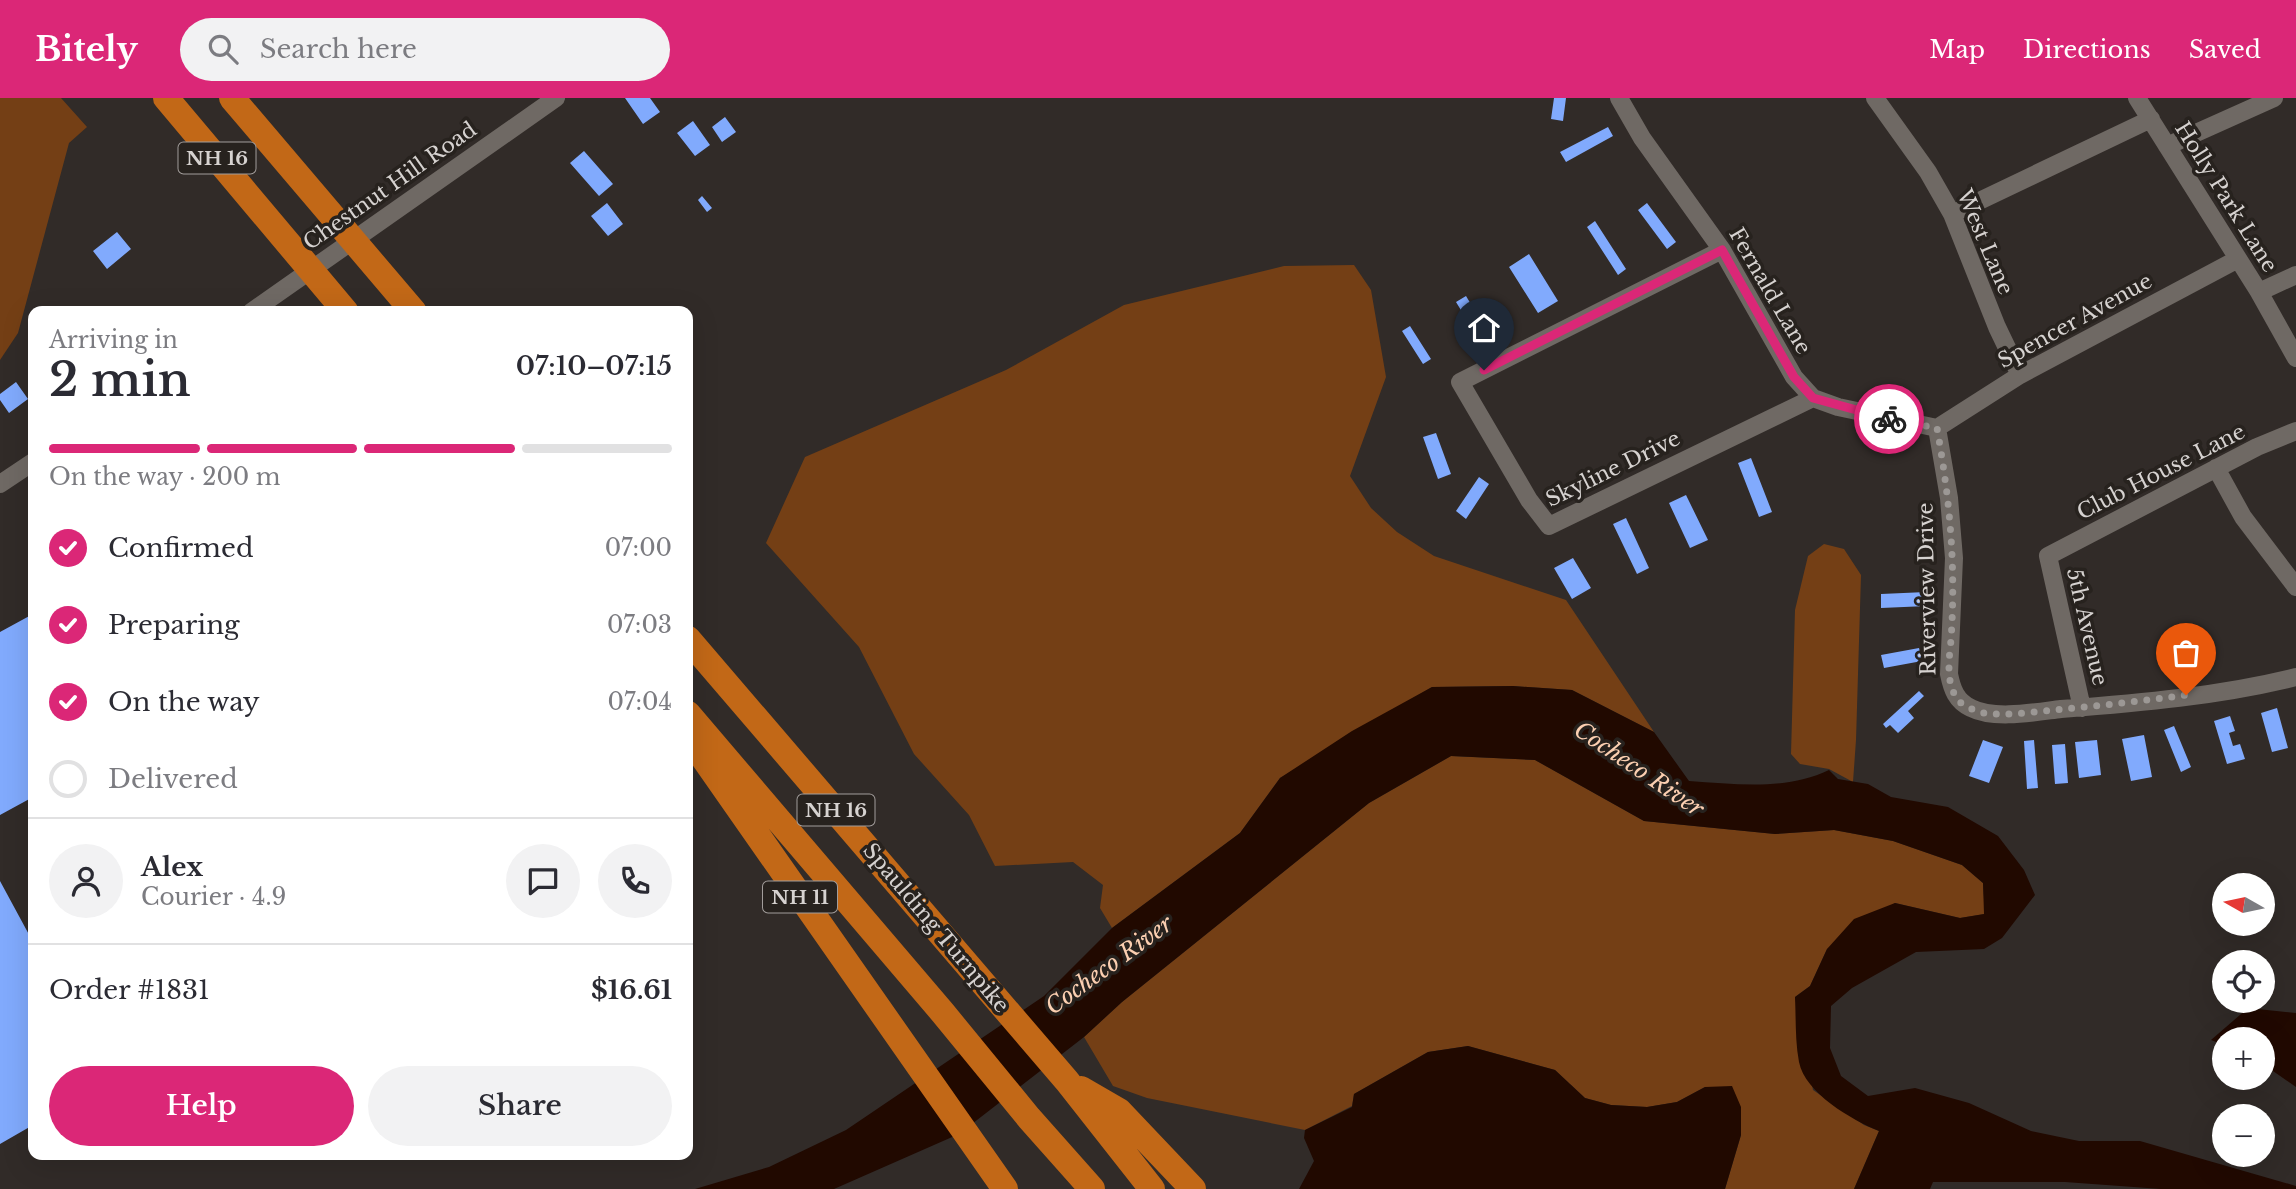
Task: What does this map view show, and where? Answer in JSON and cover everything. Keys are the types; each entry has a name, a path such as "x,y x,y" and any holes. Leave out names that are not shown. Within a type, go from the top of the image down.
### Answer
{"highway":[{"name":"NH 16","path":"166,98 342,306"},
{"name":"NH 16","path":"232,98 409,306"},
{"path":"241,98 280,154"},
{"name":"Spaulding Turnpike","path":"693,645 1067,1081 1152,1189"},
{"name":"NH 16","path":"693,720 1092,1189"},
{"name":"NH 11","path":"693,743 1005,1189"},
{"path":"1067,1081 1119,1111 1193,1189"}],"street":[{"name":"Chestnut Hill Road","path":"260,306 556,98"},
{"name":"Fernald Lane","path":"1619,98 1642,138 1722,250 1794,377 1813,398"},
{"name":"West Lane","path":"1875,98 1928,172 1952,214 1997,327 2020,375"},
{"name":"Holly Park Lane","path":"2137,98 2259,292 2296,358"},
{"path":"2167,146 2274,98"},
{"path":"1952,214 2151,119"},
{"name":"Skyline Drive","path":"1722,250 1460,382 1529,500 1549,526 1813,398"},
{"name":"Spencer Avenue","path":"1937,428 2020,375 2238,259"},
{"path":"2259,292 2296,275"},
{"path":"1813,398 1851,410 1937,428"},
{"name":"Riverview Drive","path":"1937,428 1949,498 1954,558 1949,674 1952,690 1961,702 1985,713 2082,708 2296,677"},
{"name":"Club House Lane","path":"2048,556 2216,468 2296,431"},
{"path":"0,484 28,465"},
{"path":"2216,468 2243,517 2296,587"},
{"name":"5th Avenue","path":"2048,556 2082,708"}],"shaded area":[{"path":"0,98 61,98 87,127 69,143 18,333 0,360"},
{"path":"1354,265 1371,290 1386,377 1350,476 1371,508 1397,532 1434,556 1566,600 1654,732 1572,690 1513,686 1432,687 1280,778 1240,833 1112,928 1100,908 1103,885 1073,862 995,866 969,815 914,754 859,647 766,543 805,457 1006,370 1124,305 1284,266"},
{"path":"1824,544 1844,549 1861,575 1853,782 1829,769 1800,764 1791,754 1795,610 1808,556"},
{"path":"1451,756 1535,760 1644,821 1775,834 1834,830 1893,841 1962,865 1983,883 1985,914 1960,918 1895,903 1827,949 1810,986 1795,997 1813,1090 1864,1125 1879,1131 1854,1189 1725,1189 1741,1135 1705,1087 1677,1102 1647,1107 1611,1105 1585,1098 1555,1070 1468,1046 1428,1052 1354,1094 1352,1106 1305,1130 1147,1098 1113,1086 1084,1037 1122,1002 1369,803"}],"water":[{"name":"Cocheco River","path":"1513,686 1572,690 1654,732 1689,781 1778,784 1812,777 1829,770 1838,779 1868,784 1891,797 1948,807 1998,836 2024,870 2035,895 2002,938 1984,949 1916,952 1852,988 1831,1006 1830,1048 1841,1076 1868,1096 1915,1088 1969,1103 2031,1131 2079,1141 2140,1141 2212,1162 2212,1167 2230,1167 2296,1186 2296,1189 2161,1189 2065,1182 1933,1182 1930,1189 1854,1189 1879,1131 1831,1104 1810,1084 1803,1073 1797,1046 1795,997 1810,986 1827,949 1854,919 1895,903 1960,918 1984,914 1983,883 1962,865 1893,841 1834,830 1775,834 1644,821 1535,760 1451,756 1369,803 1122,1002 1084,1037 959,1134 834,1189 695,1189 769,1167 846,1130 1044,996 1112,928 1240,833 1280,778 1352,731 1432,687"},
{"path":"2275,1011 2296,1013 2296,1087 2275,1072 2275,1027 2226,1027 2242,1013 2275,1013"},
{"path":"1468,1046 1555,1070 1585,1098 1611,1105 1647,1107 1677,1102 1705,1087 1732,1086 1741,1107 1741,1135 1725,1189 1299,1189 1314,1161 1304,1138 1305,1130 1352,1107 1354,1094 1428,1052"}],"building":[{"path":"625,98 650,98 660,112 643,124"},
{"path":"1554,98 1566,98 1563,121 1551,119"},
{"path":"725,117 736,132 722,142 712,127"},
{"path":"693,121 710,145 695,156 677,133"},
{"path":"1608,127 1613,136 1566,162 1560,152"},
{"path":"584,151 613,184 599,196 570,163"},
{"path":"702,196 712,208 707,212 698,200"},
{"path":"607,203 623,224 608,236 591,216"},
{"path":"1647,203 1676,242 1667,249 1638,210"},
{"path":"1595,221 1626,269 1618,275 1587,227"},
{"path":"117,232 131,249 107,269 93,251"},
{"path":"1529,254 1558,301 1538,313 1509,267"},
{"path":"1466,296 1489,334 1479,340 1456,302"},
{"path":"1410,326 1431,359 1423,364 1402,331"},
{"path":"16,382 28,399 9,413 0,400 0,394"},
{"path":"1436,433 1451,474 1438,479 1423,437"},
{"path":"1751,458 1772,512 1759,517 1738,463"},
{"path":"1479,477 1489,484 1466,519 1456,511"},
{"path":"1686,495 1708,540 1690,548 1669,503"},
{"path":"1626,518 1649,568 1637,574 1613,524"},
{"path":"1573,558 1591,588 1572,599 1554,568"},
{"path":"1926,592 1927,606 1881,608 1881,594"},
{"path":"28,617 28,800 0,815 0,632"},
{"path":"1919,648 1922,661 1884,668 1881,655"},
{"path":"1919,691 1924,696 1908,711 1914,718 1898,733 1890,725 1886,728 1883,724"},
{"path":"2277,708 2288,748 2272,752 2261,713"},
{"path":"2230,716 2235,731 2229,733 2233,746 2240,744 2245,759 2227,764 2214,721"},
{"path":"2174,726 2191,767 2181,772 2164,730"},
{"path":"2144,735 2152,777 2131,781 2122,739"},
{"path":"1983,740 2003,747 1989,783 1969,776"},
{"path":"2034,740 2038,788 2027,789 2024,741"},
{"path":"2097,740 2101,775 2079,778 2075,742"},
{"path":"2065,744 2068,783 2055,784 2052,745"},
{"path":"0,881 28,933 28,1128 0,1144"}],"way so far":[{"path":"1889,419 1937,428 1949,498 1954,558 1949,674 1952,690 1961,702 1985,713 2006,713 2082,708 2186,695"}],"route":[{"path":"1484,370 1722,250 1794,377 1813,398 1889,419"}]}
